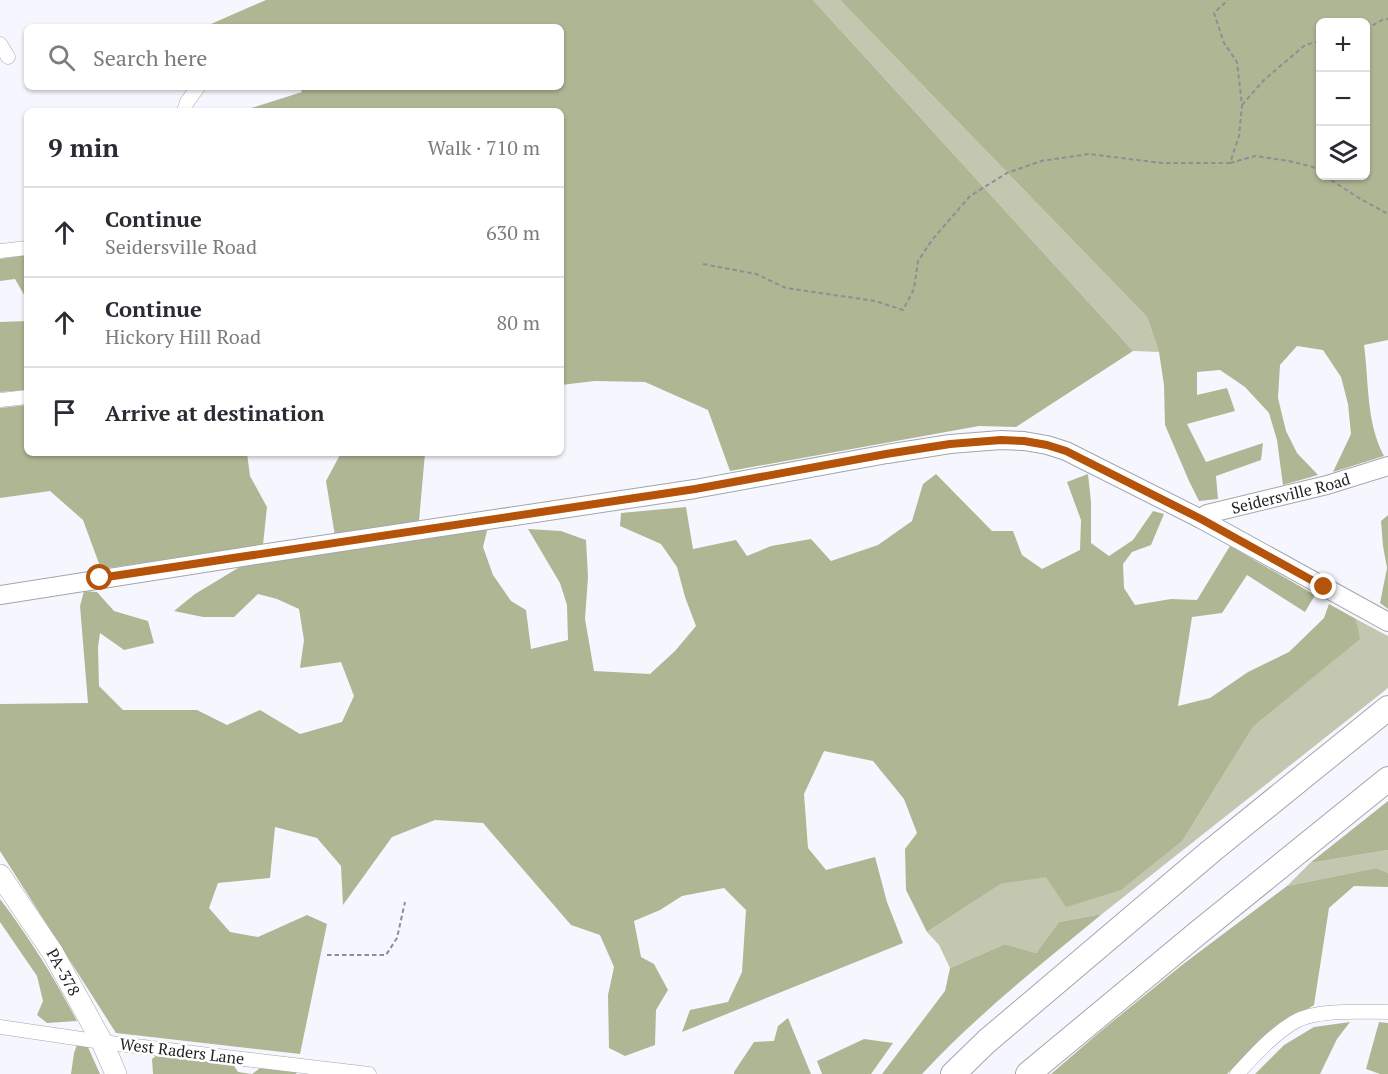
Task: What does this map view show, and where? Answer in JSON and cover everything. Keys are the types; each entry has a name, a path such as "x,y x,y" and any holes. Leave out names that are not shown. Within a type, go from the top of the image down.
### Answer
{"highway":[{"path":"953,1074 987,1041 1201,860 1388,708"},
{"path":"1028,1074 1388,779"}],"main road":[{"name":"PA-378","path":"0,875 53,953 102,1042 116,1074"}],"street":[{"path":"0,44 8,57"},
{"path":"185,108 196,90"},
{"path":"0,251 24,248"},
{"path":"0,400 24,397"},
{"path":"0,595 695,489 950,444 1001,440 1024,441 1066,451 1201,519 1386,621"},
{"name":"Seidersville Road","path":"1201,519 1207,514 1327,485 1388,465"},
{"path":"1237,1074 1269,1040 1297,1020 1322,1013 1388,1012"},
{"name":"West Raders Lane","path":"0,1027 102,1042 369,1074"}],"path":[{"path":"1228,0 1214,13 1224,42 1237,62 1242,105 1239,135 1230,163"},
{"path":"1370,26 1388,19"},
{"path":"1242,105 1264,80 1305,45 1316,42"},
{"path":"703,264 756,274 786,288 874,301 903,310 914,289 918,261 932,240 970,196 1007,173 1041,161 1089,154 1162,163 1230,163 1255,156 1289,161 1316,170"},
{"path":"1331,180 1388,214"},
{"path":"327,955 386,955 397,938 405,902"}],"green space":[{"path":"266,0 813,0 1133,351 1016,427 979,426 730,471 708,410 645,382 595,381 564,385 564,108 251,108 302,92 301,90 564,90 564,24 211,24"},
{"path":"813,0 840,0 1147,317 1159,352 1133,351"},
{"path":"840,0 1388,0 1388,340 1364,345 1371,416 1384,456 1333,472 1351,434 1348,404 1341,377 1323,350 1297,346 1280,365 1278,398 1286,431 1297,453 1318,475 1283,485 1277,440 1269,413 1245,387 1220,370 1197,372 1197,395 1227,388 1235,411 1187,424 1206,462 1263,443 1261,460 1216,476 1218,499 1199,501 1165,425 1164,385 1159,352 1147,317"},
{"path":"24,255 24,295 15,279 0,281 0,259"},
{"path":"24,321 24,390 0,392 0,322"},
{"path":"24,405 24,456 247,456 250,476 267,507 263,545 101,569 83,520 50,491 0,498 0,408"},
{"path":"339,456 425,456 419,521 335,536 326,481"},
{"path":"936,474 992,531 1013,531 1022,555 1042,569 1080,550 1081,520 1067,482 1088,474 1091,543 1109,556 1133,540 1153,511 1164,514 1151,545 1132,552 1123,564 1124,588 1135,605 1171,599 1197,600 1230,546 1315,595 1305,612 1247,575 1222,613 1192,617 1178,706 1210,698 1248,672 1289,652 1324,618 1329,604 1356,619 1360,639 1253,727 1183,840 1121,890 1066,907 1046,877 1001,884 927,932 906,890 905,849 917,833 904,799 873,761 824,751 804,794 808,848 826,870 875,857 887,902 903,943 682,1032 690,1010 728,1002 742,972 746,910 724,888 682,896 660,910 634,921 641,957 654,964 668,990 656,1010 655,1045 625,1056 609,1048 608,995 614,967 600,935 571,925 483,823 435,820 392,837 343,905 341,866 317,838 275,827 270,878 218,883 209,908 230,932 258,937 307,915 327,924 300,1054 116,1033 0,851 0,704 88,703 80,606 84,591 97,592 114,611 148,621 154,643 124,650 100,633 99,686 123,710 197,710 227,725 260,710 300,734 342,722 354,696 341,662 300,668 304,640 299,609 277,599 258,594 234,617 203,617 174,611 195,594 243,565 488,527 483,547 493,575 511,601 526,610 531,649 568,640 567,605 560,583 528,529 561,531 586,540 588,577 585,619 594,671 650,674 675,651 696,626 677,567 661,544 620,526 621,513 686,507 693,549 736,540 747,556 771,546 811,539 831,561 878,545 912,521 923,484"},
{"path":"1388,515 1388,609 1380,603 1387,568 1381,521"},
{"path":"1356,619 1388,636 1388,688 1102,914 1059,922 1036,953 1005,944 950,968 939,945 927,932 1001,884 1046,876 1183,840 1253,727 1359,639"},
{"path":"1388,801 1388,850 1310,863"},
{"path":"1388,850 1388,873 1376,868 1287,886 1310,863"},
{"path":"1376,868 1388,873 1388,887 1354,886 1329,908 1314,1005 1261,1039 1227,1074 1051,1074 1182,965 1287,886"},
{"path":"0,899 41,959 77,1021 47,1023 37,1015 43,1001 37,976 0,922"},
{"path":"1102,914 987,1011 922,1074 882,1074 945,991 950,968 1005,944 1036,953 1059,922"},
{"path":"788,1018 811,1074 734,1074 754,1042 774,1041 778,1026"},
{"path":"1350,1022 1337,1039 1320,1074 1255,1074 1284,1045 1314,1027"},
{"path":"1379,1022 1388,1023 1388,1074 1366,1069"},
{"path":"864,1039 893,1043 871,1074 822,1074 817,1061"},
{"path":"78,1042 87,1045 100,1074 71,1074"},
{"path":"159,1053 231,1061 238,1072 252,1074 153,1074 152,1059"},
{"path":"263,1066 297,1071 296,1074 252,1074"}],"route":[{"path":"100,578 695,489 950,444 1001,440 1024,441 1066,451 1201,519 1324,587"}]}
